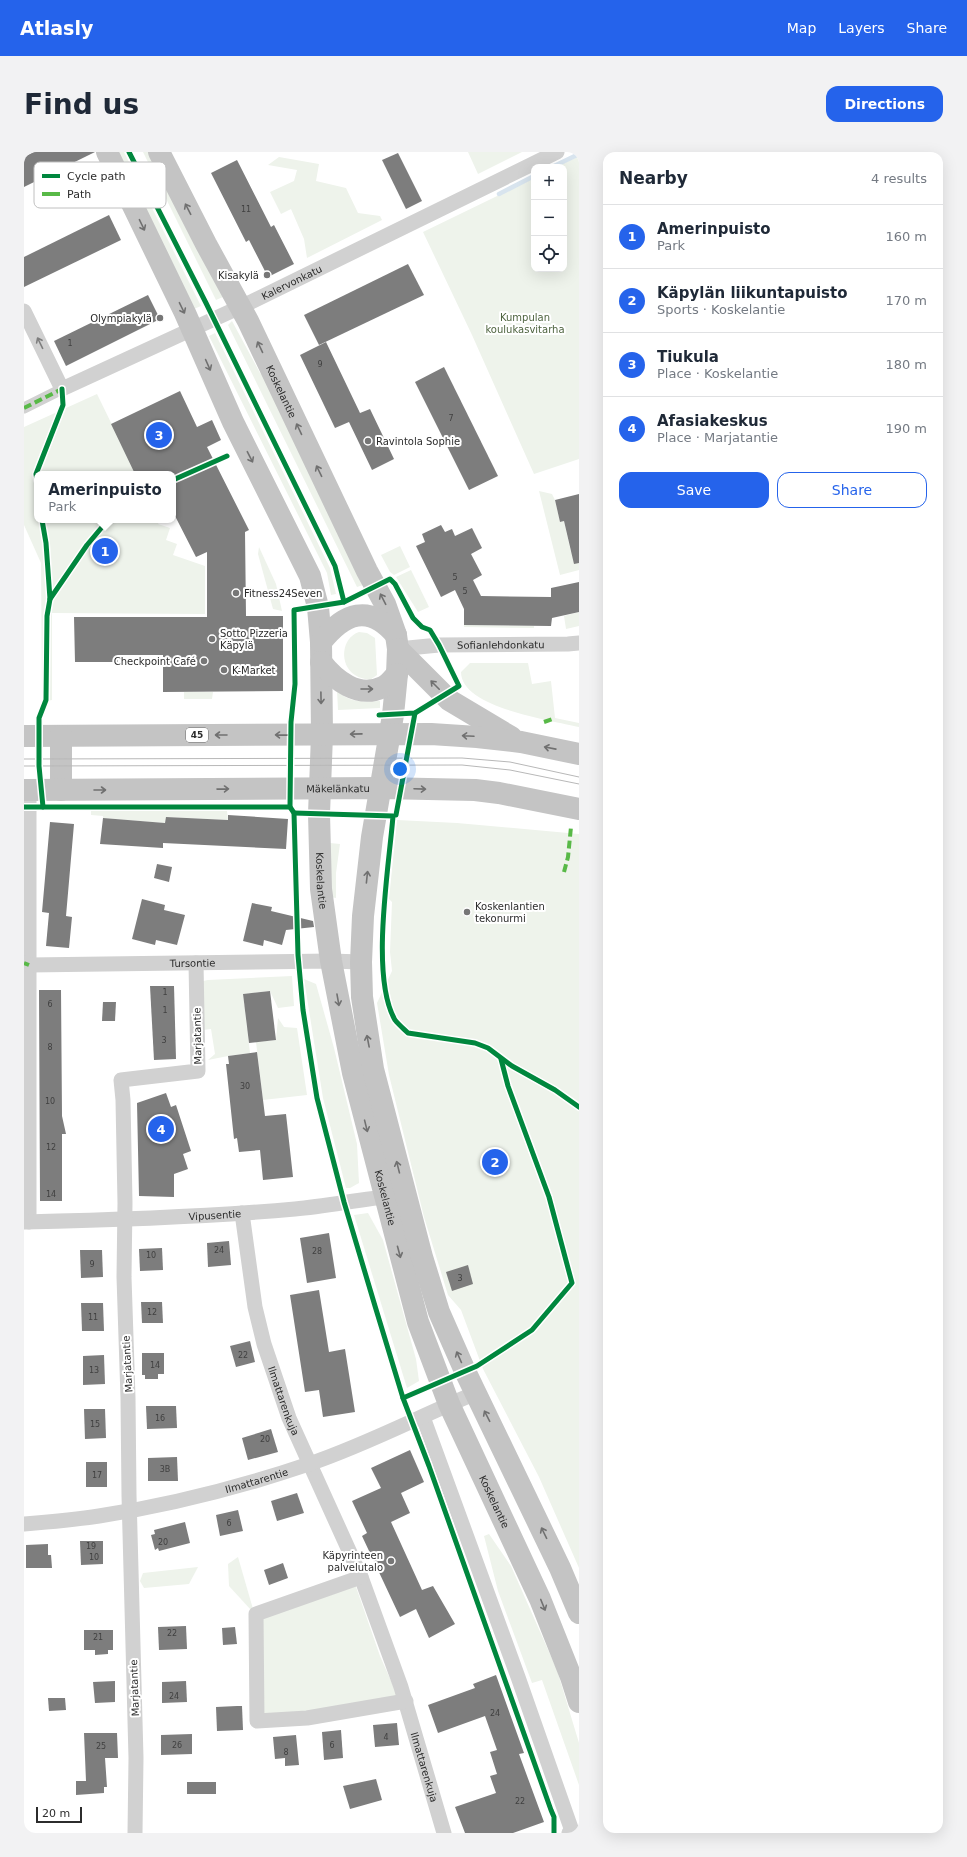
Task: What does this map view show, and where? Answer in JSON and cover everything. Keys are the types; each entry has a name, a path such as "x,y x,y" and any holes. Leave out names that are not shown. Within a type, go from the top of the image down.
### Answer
{"main road":[{"name":"Koskelantie","path":"107,152 112,162"},
{"name":"Koskelantie","path":"159,152 164,162"},
{"name":"Koskelantie","path":"166,166 240,307 366,570 385,604 397,642 397,674 390,734 372,837 363,916 361,962 362,996 373,1069 405,1195 439,1312 560,1568 579,1613"},
{"name":"Koskelantie","path":"134,208 192,330 233,422 310,576 318,607 321,652 322,735 319,814 321,889 331,961 353,1073 384,1197 418,1322 448,1404 540,1599 571,1677 579,1702"},
{"path":"397,674 384,687 365,690 351,688 333,677 321,652 334,627 342,620 356,616 376,618 386,624 397,642 449,700 520,742"},
{"path":"322,735 390,734 477,737 520,742 579,754"},
{"name":"45","path":"24,736 322,735"},
{"path":"61,736 61,790"},
{"name":"Mäkelänkatu","path":"26,790 381,788 475,790 499,793 579,810"}],"street":[{"name":"Kalervonkatu","path":"24,408 240,307 557,152"},
{"path":"24,311 62,389"},
{"name":"Sofianlehdonkatu","path":"397,642 439,645 579,643"},
{"path":"26,790 27,1222"},
{"name":"Tursontie","path":"26,964 361,962"},
{"name":"Marjatantie","path":"135,1833 136,1758 124,1220 125,1195 121,1080 198,1071 196,963"},
{"name":"Vipusentie","path":"27,1222 124,1220 242,1213 296,1209 405,1195"},
{"name":"Ilmattarenkuja","path":"242,1213 255,1307 264,1344 284,1403 361,1577 406,1701 444,1833"},
{"name":"Ilmattarentie","path":"24,1524 80,1519 130,1511 226,1489 310,1464 423,1417 448,1404 476,1393"},
{"path":"423,1417 515,1670 570,1832"},
{"path":"361,1577 256,1614 257,1721 307,1718 406,1701"}],"green space":[{"path":"116,152 124,152 129,162 121,162"},
{"path":"143,152 150,152 155,162 148,162"},
{"path":"468,152 522,152 478,174"},
{"name":"Kumpulan koulukasvitarha","path":"579,156 579,459 534,474 472,335 423,232 531,179 531,272 567,272 567,164 562,164"},
{"path":"279,157 319,164 316,181 346,188 358,213 380,216 382,220 307,258 304,239 291,209 281,214 270,192 294,181 297,170 268,165"},
{"path":"166,184 223,297 216,300 166,199"},
{"path":"144,208 152,208 201,306 194,309"},
{"path":"232,321 260,373 267,379 363,585 357,587 228,325"},
{"path":"215,333 330,568 336,594 331,595 327,573 209,336"},
{"path":"97,394 135,471 34,471 34,523 158,523 170,528 166,540 177,544 173,555 205,566 205,614 52,613 52,700 42,702 41,563 24,525 24,427"},
{"path":"539,491 552,494 555,500 560,522 564,521 571,552 579,551 579,570 560,575"},
{"path":"400,546 410,567 394,575 390,572 381,555"},
{"path":"259,547 276,584 282,611 273,609 258,554"},
{"path":"411,570 429,607 418,612 396,577"},
{"path":"579,612 579,626 566,629 564,616"},
{"path":"464,625 534,626 534,628 464,627"},
{"path":"359,632 367,633 375,638 377,675 370,680 360,678 350,671 344,659 344,652 349,640 353,635"},
{"path":"470,663 528,663 532,684 551,681 555,718 579,723 579,727 529,716 491,703 476,695 465,684 461,672"},
{"path":"337,690 346,697 357,701 380,701 380,708 338,710"},
{"path":"184,692 213,692 212,699 184,699"},
{"path":"91,811 227,811 228,820 167,817 165,823 103,818 103,816 91,815"},
{"path":"397,820 457,823 579,834 579,1568 539,1477 483,1369 461,1310 448,1295 424,1217 389,1075 377,1003 392,971 390,952 392,902 389,899"},
{"path":"330,843 340,844 336,873 336,898 331,897"},
{"path":"292,976 294,1006 278,1008 270,991 243,994 250,1053 208,1060 215,1054 211,1029 203,1030 203,981"},
{"path":"304,979 316,984 334,1048 357,1144 359,1183 350,1188 346,1188 323,1098"},
{"path":"278,1018 284,1027 297,1028 307,1095 263,1100 256,1042 276,1040"},
{"path":"368,1213 383,1240 416,1359 419,1381 407,1388 354,1215"},
{"path":"489,1534 511,1566 557,1670 579,1743 579,1785 542,1680 532,1683 498,1591 484,1536"},
{"path":"238,1557 253,1609 251,1610 229,1586 228,1564"},
{"path":"198,1567 189,1584 144,1588 140,1581 143,1573"},
{"path":"355,1584 380,1656 399,1699 261,1717 260,1619"}],"building":[{"path":"34,152 95,152 75,162 34,162 34,182 24,187 24,157"},
{"path":"398,153 422,201 406,209 382,160"},
{"path":"237,160 271,227 274,225 294,264 268,277 249,240 246,242 211,173"},
{"path":"109,215 121,240 24,287 24,257"},
{"path":"408,264 424,295 319,345 304,315"},
{"path":"148,295 160,319 66,366 54,341"},
{"path":"326,342 360,413 370,409 394,459 372,470 349,422 335,428 300,355"},
{"path":"444,367 498,476 469,490 415,382"},
{"path":"180,391 197,427 212,420 221,440 207,447 249,530 245,532 246,616 283,616 283,691 163,692 163,655 118,655 118,662 75,662 74,617 207,617 207,552 196,557 176,518 176,471 134,471 111,424"},
{"path":"579,494 579,563 574,564 564,521 560,522 555,500"},
{"path":"441,525 445,532 452,529 455,536 472,528 482,548 471,554 482,575 473,580 481,596 551,597 551,588 579,582 579,612 552,618 551,626 464,625 464,609 455,590 441,597 416,546 425,542 422,534"},
{"path":"228,815 288,819 286,849 163,843 163,848 100,844 103,818 165,823 166,817 228,820"},
{"path":"50,822 74,824 66,916 72,917 69,948 46,946 49,913 42,912"},
{"path":"157,864 172,867 169,882 154,878"},
{"path":"142,899 165,905 164,910 185,915 177,945 156,940 155,945 132,939"},
{"path":"252,903 272,907 271,911 313,921 314,927 286,930 282,945 264,940 263,946 243,941"},
{"path":"150,986 174,986 176,1059 154,1060"},
{"path":"39,990 61,990 62,1116 66,1134 62,1134 62,1201 40,1201"},
{"path":"270,991 276,1040 249,1043 243,994"},
{"path":"103,1002 116,1002 115,1021 102,1021"},
{"path":"257,1052 265,1116 286,1114 293,1177 263,1180 260,1150 239,1152 237,1138 234,1139 226,1064 229,1064 228,1056"},
{"path":"166,1093 171,1107 176,1105 191,1151 183,1154 188,1169 174,1174 174,1197 139,1196 137,1103"},
{"path":"329,1233 336,1278 307,1283 300,1238"},
{"path":"229,1241 231,1265 208,1267 207,1243"},
{"path":"162,1248 163,1270 140,1271 139,1249"},
{"path":"80,1250 102,1250 103,1277 81,1278"},
{"path":"468,1265 473,1284 452,1291 446,1272"},
{"path":"319,1290 329,1352 345,1349 355,1412 323,1417 319,1390 305,1392 290,1295"},
{"path":"141,1302 162,1302 163,1323 142,1323"},
{"path":"81,1303 103,1303 104,1331 82,1331"},
{"path":"250,1341 255,1362 236,1367 230,1346"},
{"path":"142,1353 164,1353 164,1374 158,1374 158,1379 145,1379 145,1375 142,1375"},
{"path":"104,1355 105,1384 83,1385 83,1356"},
{"path":"146,1406 176,1406 177,1428 147,1429"},
{"path":"84,1409 105,1409 106,1438 85,1439"},
{"path":"271,1429 278,1452 248,1460 242,1438"},
{"name":"Käpyrinteen palvelutalo","path":"410,1450 424,1482 401,1493 410,1513 391,1522 422,1590 433,1586 455,1624 429,1638 416,1609 400,1617 362,1536 367,1533 352,1501 381,1488 371,1468"},
{"path":"177,1457 178,1481 148,1481 148,1458"},
{"path":"86,1462 107,1462 107,1487 86,1487"},
{"path":"297,1493 304,1513 277,1521 271,1501"},
{"path":"238,1510 243,1531 220,1536 216,1515"},
{"path":"185,1522 190,1543 159,1551 158,1548 155,1550 151,1535 155,1534 154,1530"},
{"path":"80,1541 103,1541 103,1564 81,1565"},
{"path":"48,1544 48,1555 51,1555 52,1568 26,1568 26,1545"},
{"path":"283,1563 288,1578 269,1585 264,1570"},
{"path":"186,1626 187,1649 159,1650 158,1627"},
{"path":"235,1627 237,1644 223,1645 222,1628"},
{"path":"84,1630 113,1630 113,1650 108,1650 108,1654 95,1655 95,1650 84,1650"},
{"path":"496,1675 524,1753 519,1754 544,1822 513,1833 465,1833 455,1807 496,1793 490,1776 497,1774 490,1752 497,1750 485,1716 438,1733 428,1705 475,1688 473,1684"},
{"path":"115,1681 115,1702 95,1703 93,1682"},
{"path":"186,1681 187,1702 162,1703 162,1682"},
{"path":"48,1698 65,1698 66,1710 49,1711"},
{"path":"242,1706 243,1730 217,1731 216,1707"},
{"path":"397,1723 399,1745 375,1747 373,1725"},
{"path":"341,1730 343,1758 324,1760 322,1732"},
{"path":"84,1733 117,1733 118,1758 105,1758 107,1787 104,1787 104,1793 76,1795 76,1781 86,1781"},
{"path":"192,1734 192,1754 161,1755 161,1735"},
{"path":"296,1735 299,1765 285,1766 285,1758 275,1759 273,1737"},
{"path":"376,1779 382,1800 350,1809 343,1786"},
{"path":"187,1782 216,1782 216,1794 187,1794"}],"waterway":[{"path":"558,164 579,154"},
{"path":"499,194 531,178"}],"tram line":[{"path":"24,759 462,758 510,762 579,777"},
{"path":"24,766 462,765 510,770 579,784"}],"marked path":[{"path":"24,408 62,389"},
{"path":"544,722 555,718"},
{"path":"564,872 568,857 571,827"},
{"path":"24,963 29,965"}],"cycle path":[{"path":"129,152 134,162"},
{"path":"158,208 206,303 335,566 344,602"},
{"path":"37,471 63,405 62,389"},
{"path":"176,479 227,456"},
{"path":"43,523 46,543 50,599 47,616 46,700 39,718 39,766 43,807"},
{"path":"50,599 87,545 105,523"},
{"path":"379,715 415,713 459,686 430,630 422,627 413,618 395,584 390,579 344,602 294,610 295,684 291,722 290,807 294,813 298,955 303,1010 317,1098 344,1202 403,1398 429,1466 554,1817 554,1833"},
{"path":"396,815 415,713"},
{"path":"24,807 290,807"},
{"path":"294,813 393,816 385,892 382,950 388,1001 398,1024 408,1033 475,1043 488,1048 512,1066 555,1090 579,1107"},
{"path":"403,1398 477,1366 532,1330 572,1283 549,1197 508,1086 501,1059"}],"place":[{"name":"Kisakylä","path":"267,275"},
{"name":"Olympiakylä","path":"160,318"},
{"name":"Tiukula","path":"159,435"},
{"name":"Ravintola Sophie","path":"368,441"},
{"name":"Amerinpuisto","path":"105,551"},
{"name":"Fitness24Seven","path":"236,593"},
{"name":"Sotto Pizzeria Käpylä","path":"212,639"},
{"name":"Checkpoint Café","path":"204,661"},
{"name":"K-Market","path":"224,670"},
{"name":"Koskenlantien tekonurmi","path":"467,912"},
{"name":"Afasiakeskus","path":"161,1129"},
{"name":"Käpylän liikuntapuisto","path":"495,1162"},
{"name":"Käpyrinteen palvelutalo","path":"391,1561"}]}
